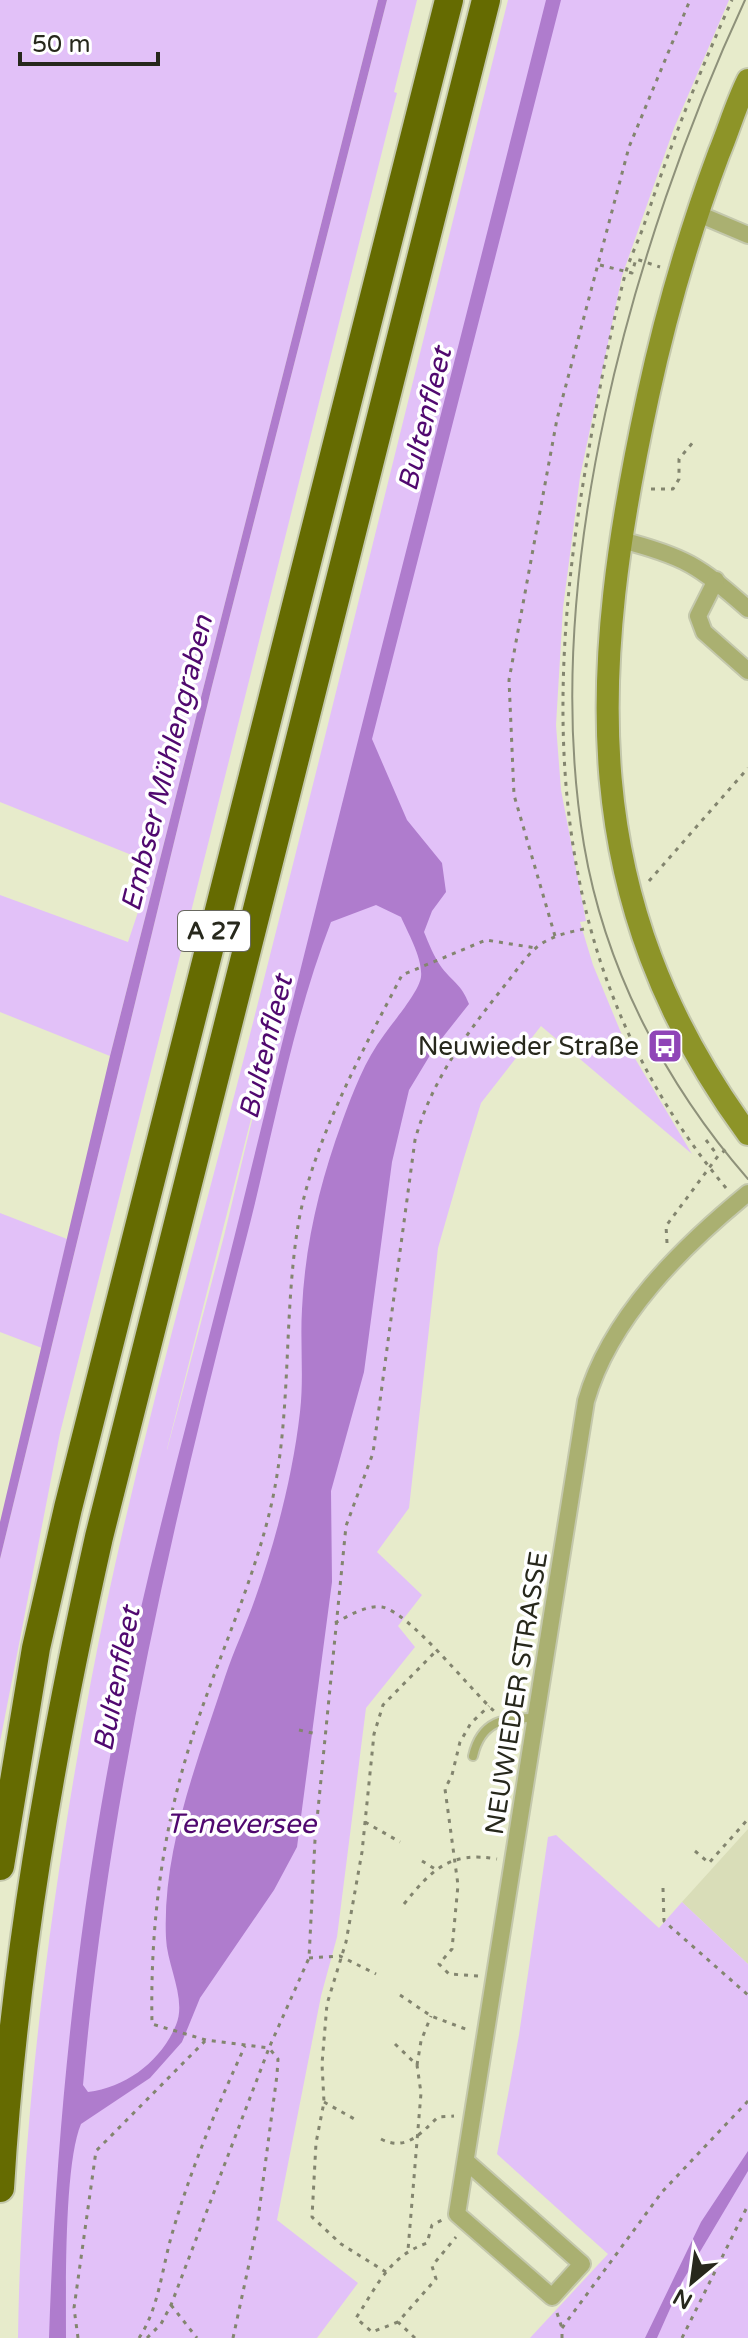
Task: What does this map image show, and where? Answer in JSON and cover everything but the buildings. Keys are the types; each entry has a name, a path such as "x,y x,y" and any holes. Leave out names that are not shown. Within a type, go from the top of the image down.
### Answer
{"highway":[{"name":"A 27","path":"0,1866 36,1648 68,1508 449,0"},
{"name":"A 27","path":"0,2188 13,2050 42,1823 71,1664 294,753 486,0"}],"street":[{"path":"747,1132 693,1053 651,963 631,902 613,823 607,751 611,632 628,490 665,318 681,260 748,80"},
{"path":"696,213 748,235"},
{"path":"621,540 671,552 716,580 748,609"},
{"path":"716,580 698,616 704,632 748,671"},
{"name":"NEUWIEDER STRASSE","path":"462,2218 467,2162 570,1496 594,1373 606,1346 668,1271 742,1191"},
{"path":"462,2218 552,2297 582,2264 467,2162"}],"lane":[{"path":"473,1756 477,1741 492,1726 508,1717 536,1718"}],"path":[{"path":"555,936 514,795 509,680 540,497 629,147 690,0"},
{"path":"732,0 670,147 626,272 596,404 563,633 563,779 589,928 600,964 635,1045 709,1167 726,1188 742,1191"},
{"path":"599,264 632,273 636,259 662,267 665,254 681,260"},
{"path":"628,490 673,489 679,479 679,459 694,441"},
{"path":"631,902 748,768"},
{"path":"147,2338 161,2324 171,2305 269,2048 309,1958 315,1840 346,1526 373,1453 415,1140 424,1104 480,1017 536,948 555,936 589,928"},
{"path":"233,2338 257,2227 278,2059 269,2048 206,2040 152,2024 156,1890 191,1741 273,1499 286,1415 297,1230 322,1148 358,1060 402,975 412,968 486,940 536,948"},
{"path":"635,1045 644,1040"},
{"path":"668,1271 666,1226 718,1156 747,1132"},
{"path":"706,1140 718,1156"},
{"path":"335,1623 372,1608 384,1607 427,1638 435,1652 489,1706 508,1717"},
{"path":"386,2272 341,2244 312,2217 316,2143 324,2102 322,2064 327,2004 346,1942 365,1821 374,1734 383,1705 435,1652"},
{"path":"489,1706 471,1723 460,1742 445,1789 444,1802 457,1859 452,1949 439,1964 449,1974 496,1978"},
{"path":"299,1730 317,1734"},
{"path":"695,1851 709,1863 748,1819"},
{"path":"365,1821 400,1842"},
{"path":"404,1904 435,1869 469,1854 514,1862"},
{"path":"422,1861 435,1869"},
{"path":"663,1888 664,1921 748,1995"},
{"path":"309,1958 340,1956 376,1974"},
{"path":"400,1995 431,2016 487,2036"},
{"path":"408,2250 421,2093 417,2065 421,2041 431,2016"},
{"path":"78,2338 74,2308 96,2151 206,2040"},
{"path":"395,2044 417,2065"},
{"path":"139,2338 154,2304 172,2234 205,2133 245,2046"},
{"path":"562,2338 562,2328 662,2192 748,2101"},
{"path":"324,2102 358,2121"},
{"path":"381,2139 389,2144 416,2139 438,2117 474,2116"},
{"path":"682,2338 748,2205"},
{"path":"462,2218 432,2266 436,2279 398,2322 372,2332 356,2318 386,2272 408,2250 427,2243 432,2225 462,2218"},
{"path":"171,2305 197,2338"},
{"path":"398,2322 415,2338"}],"shaded area":[{"path":"0,0 378,0 110,1056 0,1012 0,895 128,942 154,864 0,802"},
{"path":"387,0 417,0 394,92 397,93 60,1433 0,1742 0,1559 212,686"},
{"path":"508,0 729,0 674,128 622,276 580,477 563,608 556,725 561,790 586,921 580,922 593,965 624,1040 692,1154 541,1026 481,1103 463,1161 438,1248 409,1508 377,1552 422,1595 398,1626 415,1647 366,1708 337,1937 321,1996 277,2220 358,2283 317,2338 18,2338 25,2174 41,2008 63,1843 107,1602 144,1443 246,1050","holes":["281,1001 224,1236 167,1450"]},
{"path":"0,1213 67,1239 42,1348 0,1332"},
{"path":"748,1829 748,1964 682,1902"},
{"path":"556,1835 659,1928 682,1902 748,1964 748,2338 530,2338 608,2254 497,2154 519,2035 548,1837"}],"water":[{"path":"378,0 387,0 212,686 0,1559 0,1522 110,1056"},
{"name":"Teneversee","path":"546,0 561,0 372,739 407,820 442,863 446,892 432,911 424,932 439,964 469,1004 435,1047 409,1090 392,1162 364,1372 331,1491 332,1582 297,1847 274,1890 200,1998 182,2042 150,2078 81,2124 71,2167 66,2338 49,2338 57,2178 71,2020 92,1862 133,1642","holes":["376,905 401,917 417,954 421,977 411,999 365,1066 327,1167 306,1261 301,1399 288,1483 263,1577 204,1740 176,1838 166,1905 166,1938 178,1993 179,2015 170,2038 152,2061 129,2078 88,2092 83,2085 94,1978 126,1766 146,1661 193,1451 294,1041 331,922"]},
{"path":"748,2151 748,2171 682,2282 657,2338 645,2338 701,2222"}],"tram line":[{"path":"745,0 704,95 666,197 633,304 605,413 585,524 574,634 573,741 584,845 594,891 623,980 643,1023 691,1105 748,1179"}],"place":[{"name":"Neuwieder Straße","path":"665,1046"}],"water label":[{"name":"Bultenfleet","path":"424,419"},
{"name":"Embser Mühlengraben","path":"166,763"},
{"name":"Bultenfleet","path":"265,1047"},
{"name":"Bultenfleet","path":"116,1679"}]}
